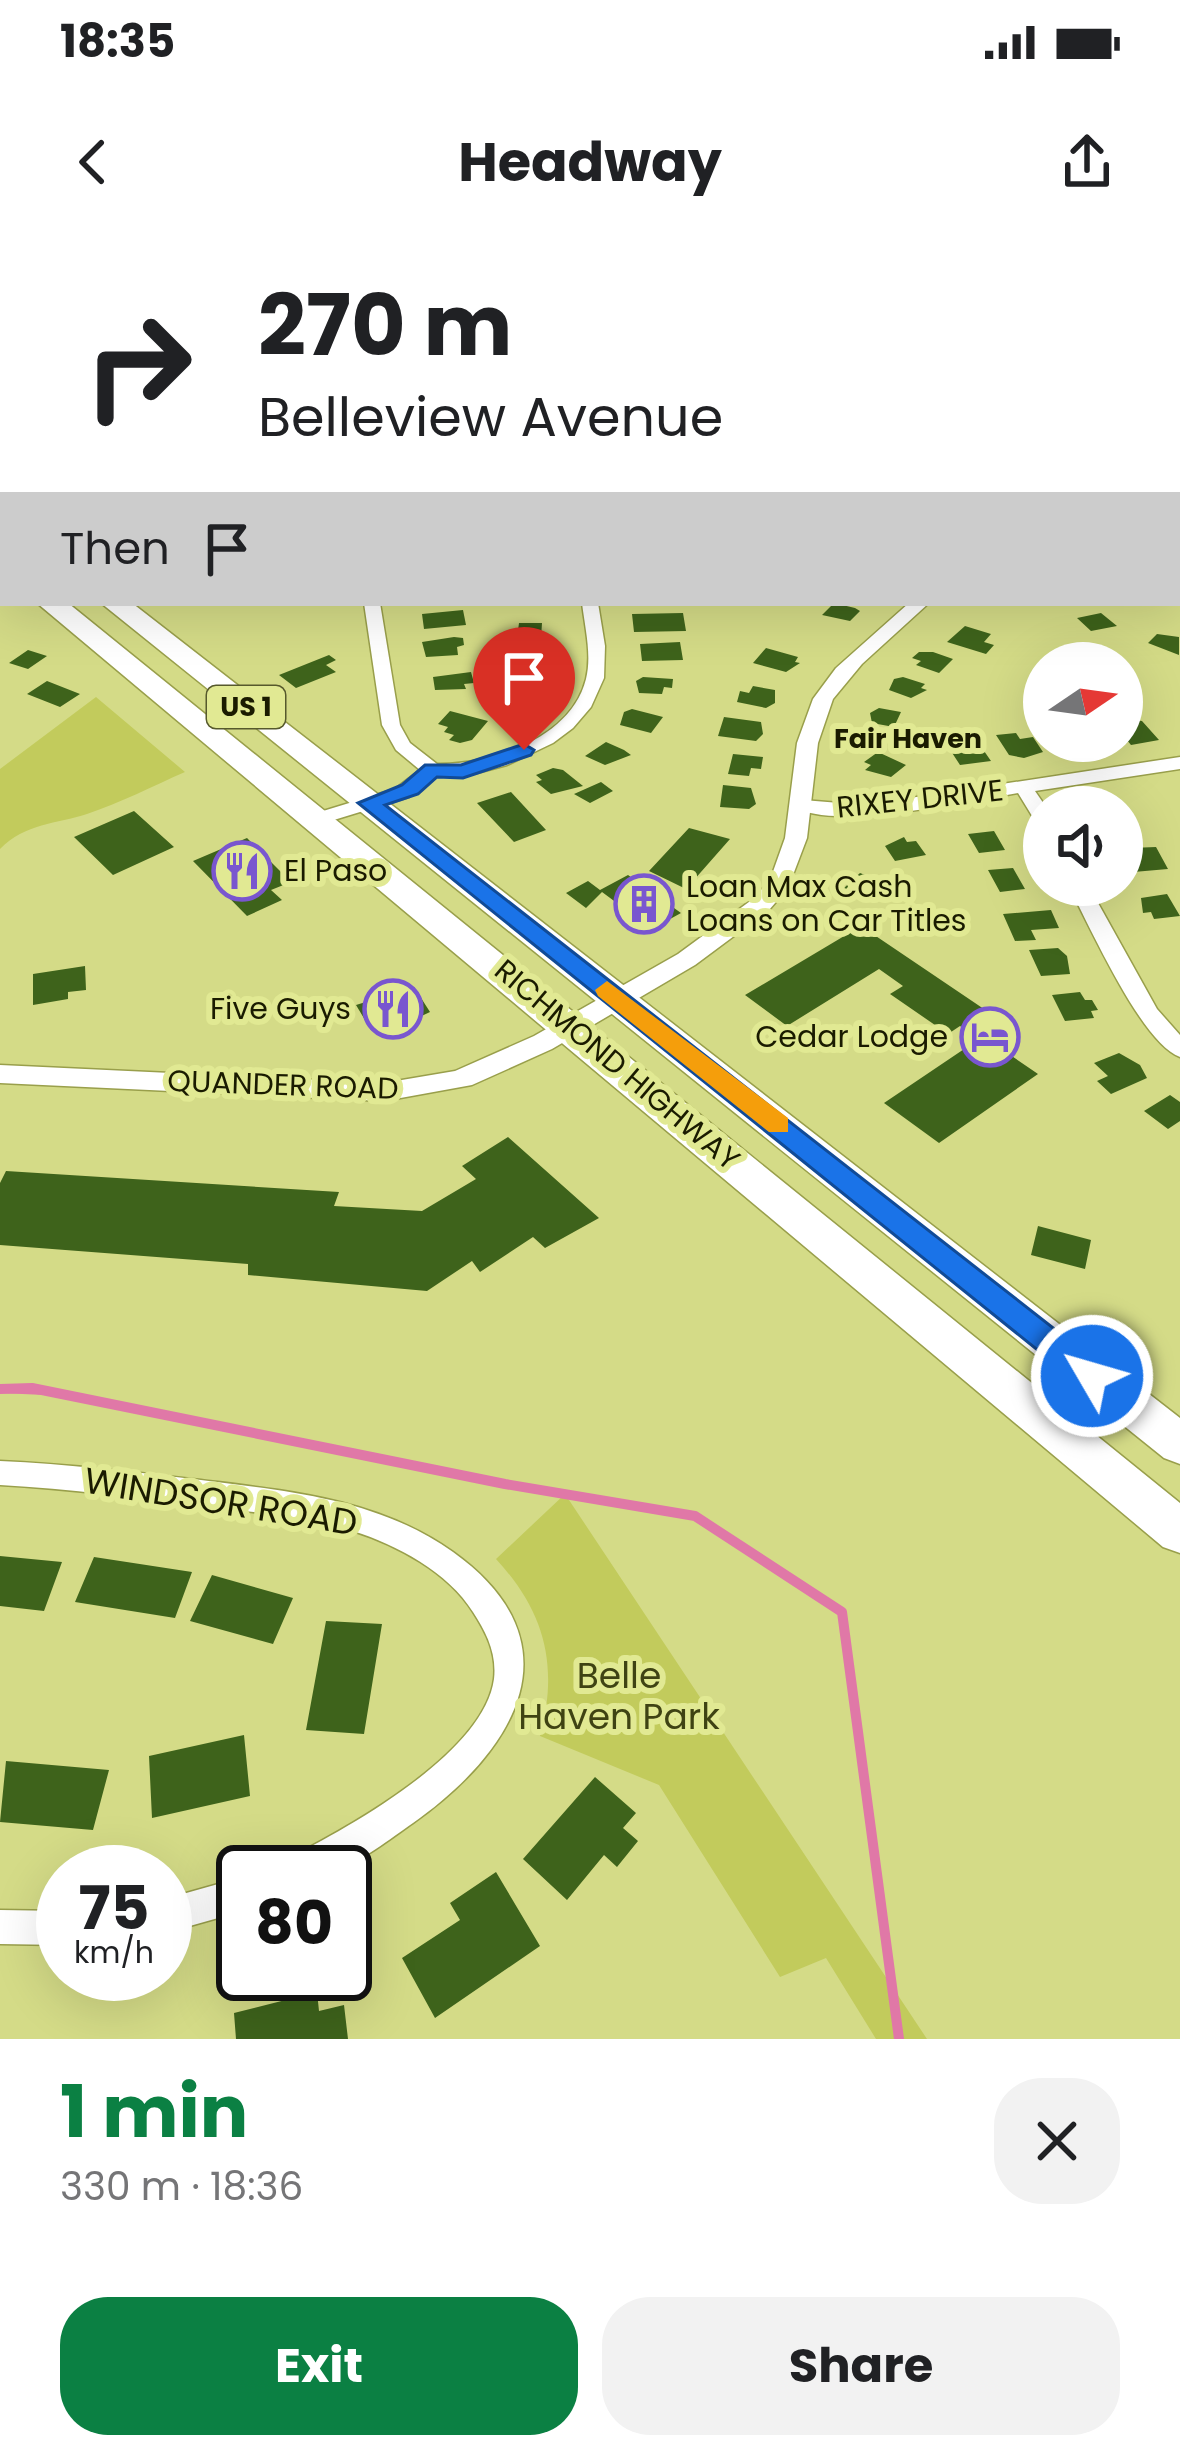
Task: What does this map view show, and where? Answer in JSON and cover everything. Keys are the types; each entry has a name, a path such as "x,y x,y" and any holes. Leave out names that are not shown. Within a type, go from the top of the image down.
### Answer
{"highway":[{"name":"RICHMOND HIGHWAY","path":"55,606 570,1025 1180,1532"},
{"name":"RICHMOND HIGHWAY","path":"119,606 1180,1444"}],"street":[{"path":"372,606 392,725 403,746 432,770 463,772 496,762 571,719 592,688 596,672 590,606"},
{"name":"QUANDER ROAD","path":"0,1074 407,1091 503,1063 757,913 792,859 810,734 824,698 849,666 917,606"},
{"name":"RIXEY DRIVE","path":"1036,786 1180,763"},
{"path":"317,819 410,790 432,770"},
{"name":"RIXEY DRIVE","path":"803,806 864,811 1023,788"},
{"path":"1089,906 1148,1014 1180,1049"},
{"name":"WINDSOR ROAD","path":"0,1473 301,1506 375,1526 456,1569 502,1626 510,1682 484,1737 457,1768 403,1810 343,1845"},
{"path":"0,1927 36,1928"}],"green space":[{"path":"96,697 185,772 99,810 31,829 0,849 0,769"},
{"name":"Belle Haven Park","path":"565,1494 927,2039 876,2039 826,1958 780,1977 659,1785 540,1736 548,1686 544,1641 526,1599 496,1559"}],"building":[{"path":"831,606 860,611 850,621 822,615"},
{"path":"463,610 466,625 424,629 422,614"},
{"path":"683,613 686,631 634,632 632,614"},
{"path":"1101,613 1117,626 1091,631 1077,618"},
{"path":"519,623 542,623 541,638 517,638"},
{"path":"965,626 991,634 984,642 994,645 986,654 947,642"},
{"path":"1157,634 1179,637 1179,655 1148,643"},
{"path":"463,638 458,655 426,657 422,642"},
{"path":"680,642 683,660 642,661 640,644"},
{"path":"766,648 798,657 795,662 800,663 786,672 753,663"},
{"path":"28,650 47,656 28,669 9,663"},
{"path":"919,652 953,659 939,673 916,665 921,661 912,658"},
{"path":"510,654 544,657 538,673 504,669"},
{"path":"329,655 336,660 326,665 336,672 296,688 279,675"},
{"path":"471,672 474,683 464,684 466,689 435,690 433,677"},
{"path":"643,677 673,679 672,688 664,687 662,694 639,693 636,681"},
{"path":"894,679 925,684 921,688 927,690 911,698 889,690"},
{"path":"47,681 80,694 60,707 27,694"},
{"path":"753,686 775,690 775,703 766,708 737,702 740,691 749,693"},
{"path":"511,690 540,699 523,717 499,713"},
{"path":"879,708 901,712 894,727 872,723 870,713"},
{"path":"632,709 663,717 651,733 620,725 624,712"},
{"path":"450,711 488,721 472,740 460,743 449,740 454,735 438,724"},
{"path":"724,717 761,722 763,734 756,741 718,736"},
{"path":"1143,722 1159,740 1143,743"},
{"path":"1016,733 1023,739 1023,758 1009,755 996,735"},
{"path":"975,738 991,761 960,765 945,742"},
{"path":"606,742 631,755 605,765 585,756"},
{"path":"878,752 906,765 891,777 865,770 871,765 864,762"},
{"path":"733,754 763,757 761,769 751,768 749,776 728,774"},
{"path":"553,768 583,786 551,794 536,782 542,780 536,775"},
{"path":"601,782 613,791 590,803 574,794"},
{"path":"723,785 751,788 756,804 749,809 720,807"},
{"path":"511,792 546,830 514,842 477,803"},
{"path":"134,811 174,847 113,875 74,837"},
{"path":"689,828 730,839 686,889 649,871"},
{"path":"994,831 1005,850 979,853 968,834"},
{"path":"904,837 907,842 916,841 926,855 895,861 885,846"},
{"name":"El Paso","path":"247,838 291,882 271,890 282,900 247,916 193,861"},
{"path":"1156,847 1168,869 1143,871 1143,848"},
{"path":"1013,868 1023,889 1000,892 988,870"},
{"path":"860,873 888,884 871,902 843,889"},
{"name":"Loan Max Cash Loans on Car Titles","path":"628,875 681,913 652,929 602,892 586,908 566,893 588,881 600,890"},
{"path":"1167,894 1180,916 1154,919 1151,912 1143,913 1143,898"},
{"path":"1051,910 1059,928 1031,930 1036,940 1015,941 1003,914"},
{"name":"Cedar Lodge","path":"861,926 1015,1030 994,1044 1038,1074 939,1143 884,1103 979,1039 960,1026 948,1034 890,994 903,986 879,969 787,1026 745,995"},
{"path":"1058,948 1067,956 1070,974 1041,976 1029,950"},
{"path":"85,966 86,990 68,992 68,999 33,1005 33,974"},
{"name":"Five Guys","path":"414,987 430,1012 392,1030 389,1024 371,1030 356,1005"},
{"path":"1080,992 1098,1010 1091,1011 1094,1018 1065,1021 1052,995"},
{"path":"1119,1053 1140,1065 1147,1078 1111,1094 1097,1081 1108,1076 1094,1063"},
{"path":"1170,1095 1180,1102 1180,1121 1168,1129 1144,1111"},
{"path":"508,1137 599,1218 545,1248 533,1237 480,1272 472,1261 427,1291 248,1275 248,1264 0,1245 0,1183 6,1171 339,1192 334,1206 422,1211 476,1179 462,1166"},
{"path":"1038,1226 1091,1240 1085,1269 1031,1255"},
{"path":"0,1556 62,1562 44,1611 0,1606"},
{"path":"94,1557 192,1572 175,1618 75,1602"},
{"path":"212,1575 293,1598 273,1644 190,1621"},
{"path":"326,1621 382,1624 364,1734 306,1730"},
{"path":"244,1735 250,1796 152,1818 149,1756"},
{"path":"6,1761 109,1770 93,1830 0,1822"},
{"path":"595,1777 636,1813 623,1828 638,1841 617,1867 604,1855 567,1900 523,1859"},
{"path":"496,1872 540,1946 435,2018 402,1958 460,1920 450,1903"},
{"path":"281,2001 318,2001 319,2011 344,2005 348,2039 236,2039 234,2013"}],"waterway":[{"path":"45,1391 0,1389 32,1388 505,1484 695,1516 842,1612 899,2039"}],"slow traffic":[{"path":"607,990 779,1125"}],"place":[{"name":"El Paso","path":"242,871"},
{"name":"Loan Max Cash Loans on Car Titles","path":"644,904"},
{"name":"Five Guys","path":"393,1009"},
{"name":"Cedar Lodge","path":"990,1037"}],"district":[{"name":"Fair Haven","path":"908,739"}],"route":[{"path":"524,750 463,772 432,770 410,790 369,803 1092,1376"}]}
